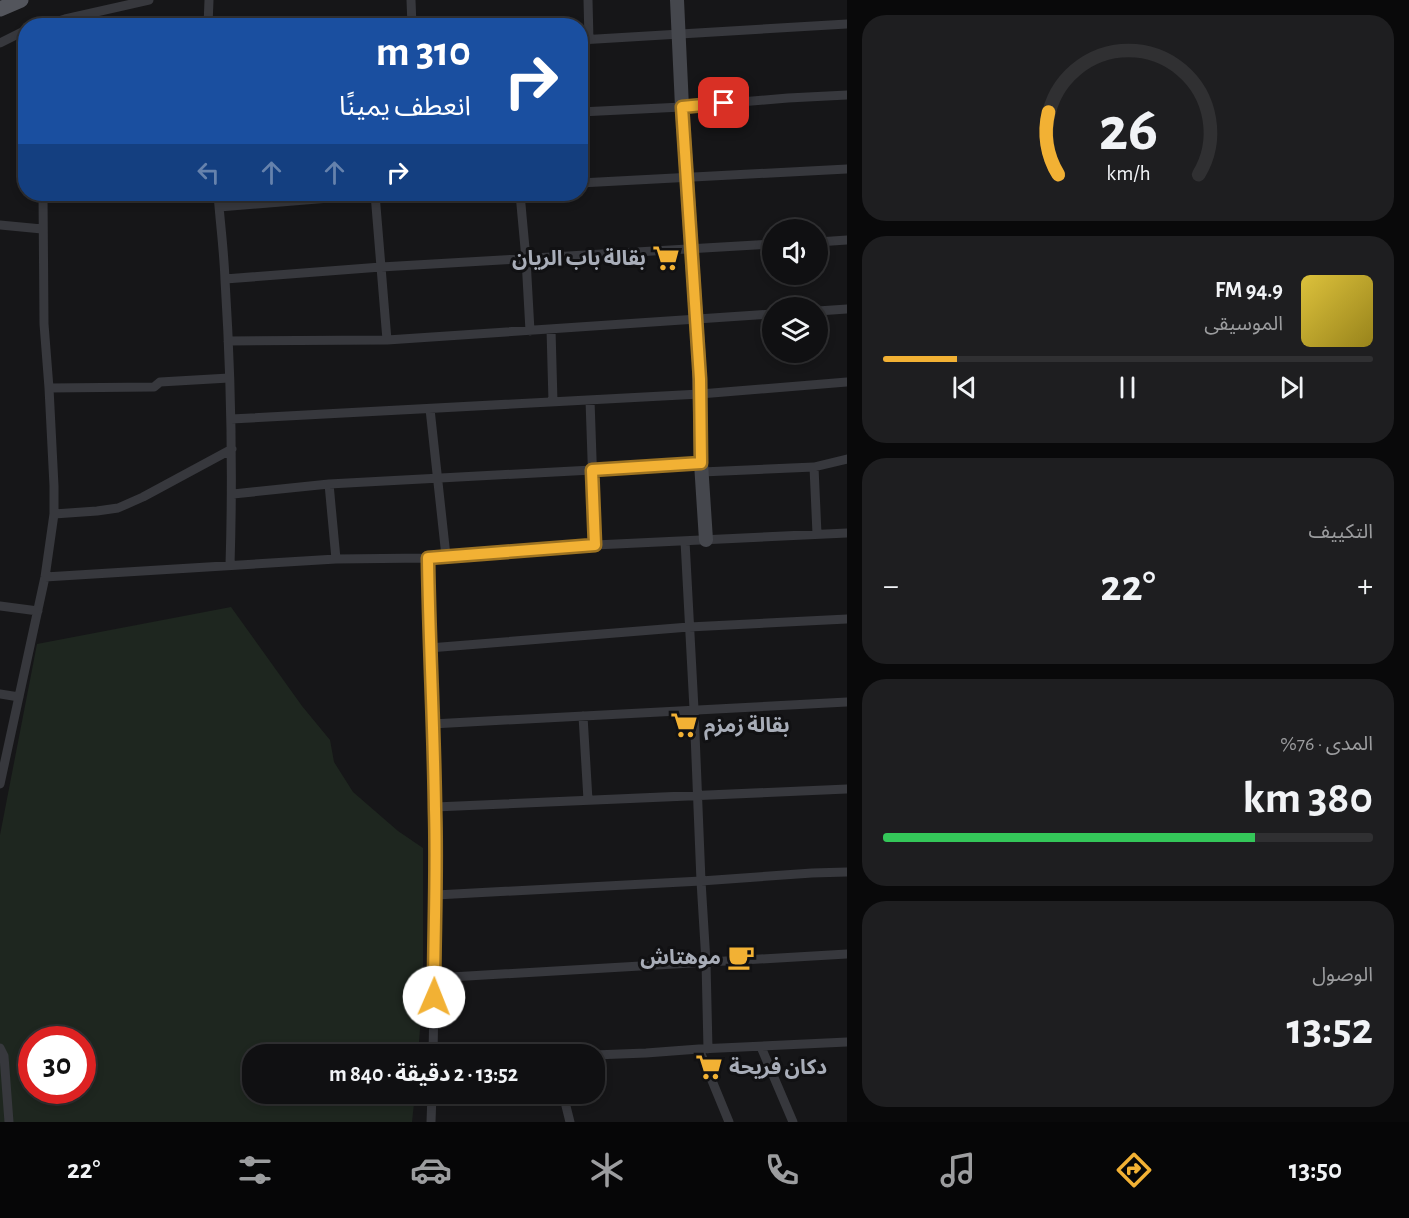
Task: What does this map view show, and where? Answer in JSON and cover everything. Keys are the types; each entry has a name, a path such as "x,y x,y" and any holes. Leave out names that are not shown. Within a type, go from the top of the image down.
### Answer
{"main road":[{"path":"0,9 21,0"}],"street":[{"path":"71,18 149,0"},
{"path":"208,18 209,0"},
{"path":"411,0 412,18"},
{"path":"587,18 588,0"},
{"path":"677,0 700,394 706,540"},
{"path":"588,40 846,24"},
{"path":"0,43 18,34"},
{"path":"588,112 846,95"},
{"path":"588,183 846,169"},
{"path":"0,784 5,742 19,697 45,577 54,514 44,324 43,201"},
{"path":"219,201 225,279 232,449 230,565"},
{"path":"219,207 292,201"},
{"path":"377,201 387,340"},
{"path":"521,201 530,331"},
{"path":"0,225 42,229"},
{"path":"828,241 846,240"},
{"path":"225,279 381,267 762,245"},
{"path":"828,310 846,309"},
{"path":"228,341 387,340 762,315"},
{"path":"551,329 553,402"},
{"path":"49,388 154,387 160,382 229,378"},
{"path":"231,419 700,394 846,382"},
{"path":"590,400 595,545"},
{"path":"430,409 446,556"},
{"path":"54,514 97,512 118,508 232,449"},
{"path":"232,494 329,484 592,470 814,467 846,459"},
{"path":"814,467 817,534"},
{"path":"329,484 336,559"},
{"path":"45,577 336,559 428,558 595,545 846,533"},
{"path":"685,541 706,962 704,1049 729,1122"},
{"path":"428,558 436,896 433,1044"},
{"path":"0,606 38,611"},
{"path":"429,648 689,627 846,619"},
{"path":"0,694 19,697"},
{"path":"432,724 846,702"},
{"path":"583,716 588,800"},
{"path":"435,807 846,789"},
{"path":"436,896 846,872"},
{"path":"434,978 846,954"},
{"path":"605,1055 846,1042"},
{"path":"761,1047 793,1122"},
{"path":"0,1048 4,1056 9,1122"},
{"path":"431,1122 432,1104"},
{"path":"566,1104 570,1122"}],"shaded area":[{"path":"231,607 302,706 330,740 334,762 353,792 398,831 423,848 423,993 419,1044 242,1044 242,1104 414,1104 412,1122 0,1122 0,835 37,644"}],"place":[{"name":"بقالة باب الريان","path":"666,258"},
{"name":"بقالة زمزم","path":"684,725"},
{"name":"موهتاش","path":"741,957"},
{"name":"دكان فريحة","path":"709,1067"}],"route":[{"path":"434,997 436,873 428,558 595,545 592,470 701,463 700,379 682,107 724,103"}]}
